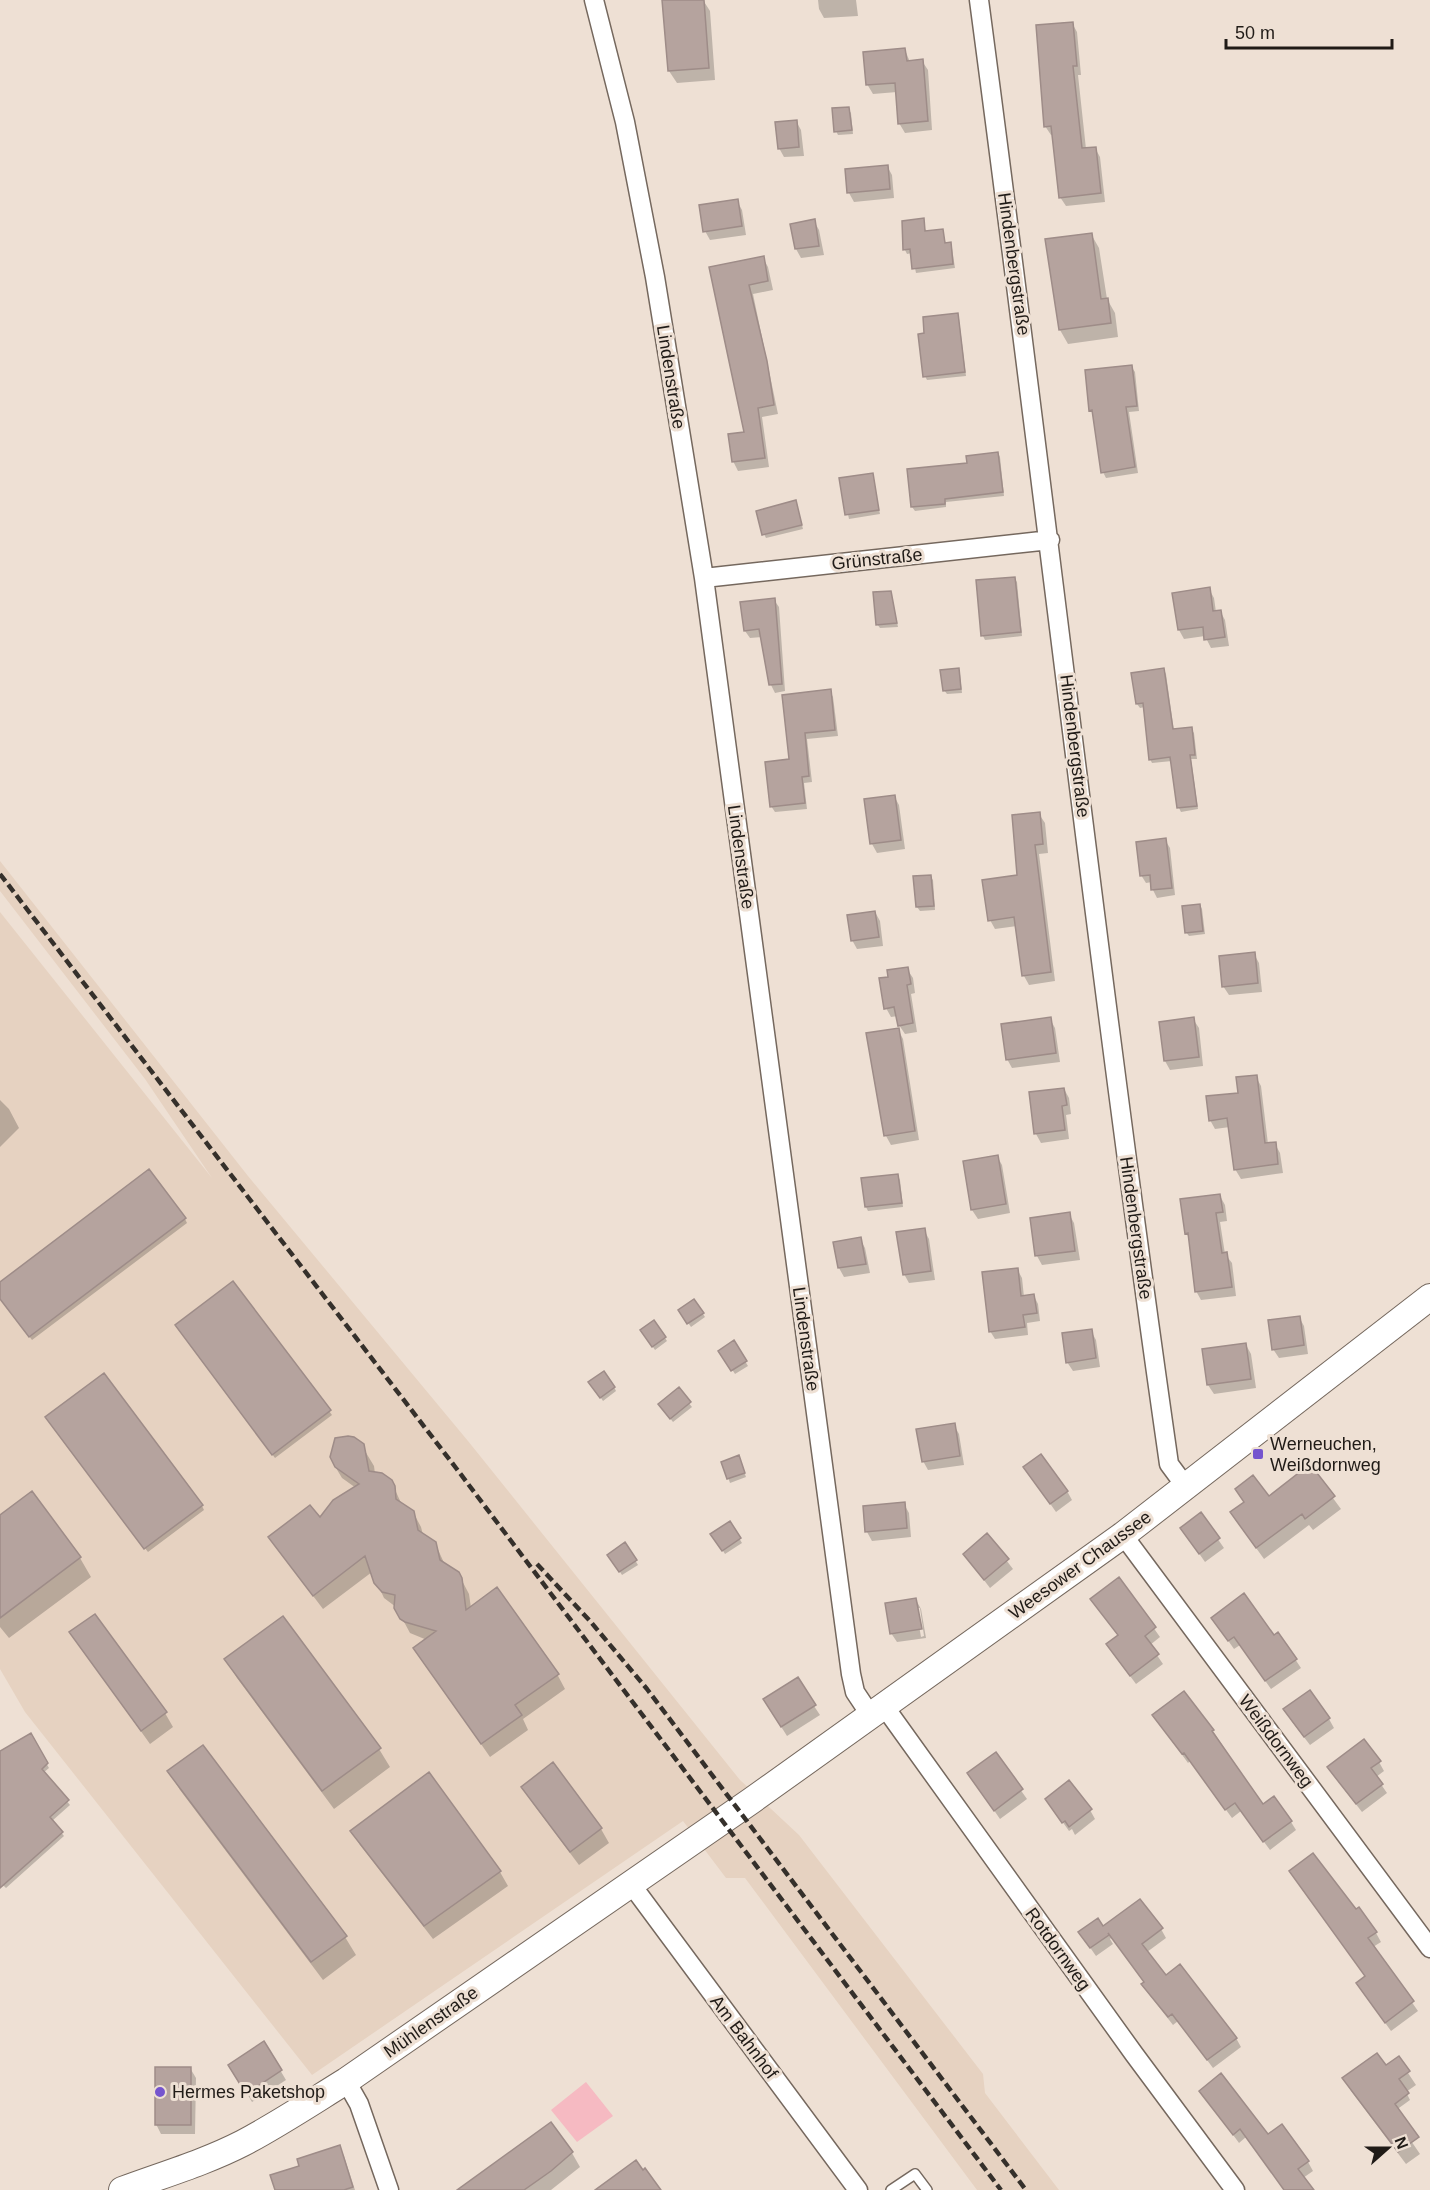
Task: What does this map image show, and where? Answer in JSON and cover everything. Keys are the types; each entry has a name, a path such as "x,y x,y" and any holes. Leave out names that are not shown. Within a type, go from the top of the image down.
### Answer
{"main road":[{"name":"Weesower Chaussee","path":"722,1821 1123,1535 1430,1297"},
{"name":"Mühlenstraße","path":"122,2190 186,2168 241,2144 287,2118 346,2081 722,1821"}],"street":[{"name":"Lindenstraße","path":"594,0 625,122 655,278 704,578 851,1674 855,1692 877,1711"},
{"name":"Hindenbergstraße","path":"979,0 1050,540 1136,1236 1169,1464 1186,1487"},
{"name":"Grünstraße","path":"704,578 1050,540"},
{"name":"Weißdornweg","path":"1123,1535 1430,1948"},
{"name":"Rotdornweg","path":"877,1711 1235,2190"},
{"name":"Am Bahnhof","path":"631,1884 858,2190"},
{"path":"346,2081 359,2104 389,2190"}],"lane":[{"path":"891,2190 915,2174 927,2190"}],"shaded area":[{"path":"0,861 248,1176 468,1441 740,1780 799,1835 983,2074 985,2093 1059,2190 977,2190 745,1878 726,1878 683,1821 312,2075 25,1712 0,1669 0,912 212,1178 145,1079 0,891"},
{"path":"586,2082 613,2116 577,2142 551,2110"}],"building":[{"path":"662,0 704,0 709,68 668,71"},
{"path":"1073,22 1077,66 1073,66 1082,148 1096,147 1101,193 1059,198 1051,126 1044,127 1036,25"},
{"path":"905,48 907,61 923,59 928,121 898,124 895,83 866,85 863,52"},
{"path":"849,107 852,130 834,132 832,108"},
{"path":"797,120 799,147 778,149 775,122"},
{"path":"888,165 890,189 847,193 845,169"},
{"path":"738,199 742,226 703,232 699,205"},
{"path":"924,218 925,231 943,229 945,243 951,242 953,264 912,269 910,249 903,250 902,221"},
{"path":"815,219 819,246 795,249 790,224"},
{"path":"1092,233 1101,299 1108,298 1111,323 1059,330 1045,239"},
{"path":"764,256 768,281 749,285 767,361 774,405 758,408 765,458 732,462 728,434 744,432 709,267"},
{"path":"958,313 965,372 923,377 918,334 924,333 923,317"},
{"path":"1132,365 1137,406 1126,407 1135,467 1101,473 1092,410 1089,411 1085,370"},
{"path":"998,452 1003,492 945,499 945,504 911,507 907,469 967,463 966,456"},
{"path":"873,473 879,510 845,515 839,478"},
{"path":"796,500 802,525 762,535 756,511"},
{"path":"1015,577 1021,632 981,636 976,580"},
{"path":"1210,587 1213,611 1221,610 1225,637 1204,640 1203,627 1178,630 1172,593"},
{"path":"891,591 897,623 876,625 873,592"},
{"path":"775,598 782,684 769,685 759,629 744,631 740,602"},
{"path":"959,668 961,689 943,691 940,670"},
{"path":"1164,668 1173,729 1192,727 1195,755 1190,755 1197,806 1177,808 1170,757 1149,760 1143,703 1136,704 1131,673"},
{"path":"831,689 835,730 805,733 809,776 802,777 805,803 770,807 765,762 789,759 782,695"},
{"path":"895,795 901,840 870,844 864,799"},
{"path":"1040,812 1043,844 1035,845 1051,972 1022,976 1014,917 988,921 982,880 1017,875 1012,815"},
{"path":"1166,838 1172,888 1151,890 1150,875 1140,876 1136,842"},
{"path":"931,875 934,906 916,907 913,876"},
{"path":"1200,904 1203,931 1185,933 1182,906"},
{"path":"875,911 879,937 851,941 847,915"},
{"path":"1255,952 1258,983 1222,987 1219,956"},
{"path":"908,967 911,984 907,985 913,1023 898,1026 894,1007 884,1009 879,978 888,977 887,970"},
{"path":"1051,1017 1056,1053 1006,1060 1001,1024"},
{"path":"1194,1017 1199,1057 1164,1061 1159,1022"},
{"path":"899,1028 915,1131 884,1136 866,1033"},
{"path":"1257,1075 1265,1143 1276,1142 1278,1164 1234,1170 1227,1118 1209,1121 1206,1096 1238,1093 1236,1077"},
{"path":"1064,1088 1067,1105 1062,1106 1065,1130 1034,1134 1029,1092"},
{"path":"998,1155 1006,1204 971,1210 963,1161"},
{"path":"149,1169 186,1218 29,1337 0,1299 0,1282"},
{"path":"898,1174 902,1203 865,1207 861,1178"},
{"path":"1220,1194 1223,1212 1216,1213 1222,1253 1227,1252 1232,1287 1195,1292 1188,1233 1185,1234 1180,1199"},
{"path":"1070,1212 1075,1251 1035,1256 1030,1218"},
{"path":"925,1228 931,1271 903,1275 896,1232"},
{"path":"861,1237 866,1264 838,1268 833,1242"},
{"path":"1018,1268 1021,1296 1034,1294 1037,1313 1023,1315 1025,1327 989,1332 982,1272"},
{"path":"233,1281 331,1410 272,1455 175,1325"},
{"path":"694,1299 704,1313 687,1324 678,1310"},
{"path":"1300,1316 1304,1345 1272,1350 1268,1320"},
{"path":"654,1320 666,1337 652,1347 640,1330"},
{"path":"1092,1329 1096,1358 1066,1363 1062,1333"},
{"path":"734,1340 747,1361 731,1371 718,1351"},
{"path":"1246,1343 1251,1379 1207,1385 1202,1349"},
{"path":"604,1371 615,1387 600,1398 588,1382"},
{"path":"104,1373 203,1505 144,1549 45,1417"},
{"path":"679,1387 691,1402 670,1419 658,1404"},
{"path":"955,1423 960,1456 922,1462 916,1429"},
{"path":"348,1436 364,1444 369,1471 382,1473 392,1480 396,1499 414,1511 418,1530 436,1542 440,1560 459,1572 462,1578 466,1610 497,1587 559,1674 515,1705 522,1715 481,1744 413,1648 436,1631 400,1619 394,1608 395,1595 382,1592 374,1583 365,1556 313,1596 268,1537 310,1505 320,1517 333,1500 359,1484 335,1467 330,1457 335,1438"},
{"path":"1041,1454 1068,1491 1050,1504 1023,1467"},
{"path":"739,1455 745,1473 727,1479 721,1462"},
{"path":"1310,1464 1335,1496 1305,1519 1302,1514 1256,1548 1230,1512 1244,1502 1235,1489 1253,1475 1269,1496"},
{"path":"32,1491 81,1557 0,1618 0,1515"},
{"path":"905,1502 907,1528 865,1532 863,1506"},
{"path":"1201,1512 1220,1538 1199,1554 1180,1528"},
{"path":"730,1521 741,1538 722,1551 710,1534"},
{"path":"987,1533 1009,1559 984,1580 963,1554"},
{"path":"625,1542 637,1560 619,1572 607,1555"},
{"path":"1119,1577 1156,1627 1145,1636 1159,1654 1130,1676 1106,1644 1118,1635 1090,1599"},
{"path":"1244,1593 1274,1635 1278,1632 1297,1659 1265,1681 1234,1637 1228,1641 1211,1618"},
{"path":"916,1598 922,1629 890,1634 885,1603"},
{"path":"95,1614 167,1712 141,1731 69,1632"},
{"path":"283,1616 381,1748 322,1791 224,1659"},
{"path":"798,1677 816,1705 781,1727 763,1699"},
{"path":"1310,1690 1330,1718 1304,1737 1283,1709"},
{"path":"1184,1691 1214,1730 1212,1731 1263,1804 1274,1796 1292,1821 1263,1842 1235,1803 1225,1810 1184,1753 1182,1754 1152,1715"},
{"path":"31,1733 48,1763 42,1769 69,1800 50,1817 63,1832 0,1888 0,1751"},
{"path":"1364,1739 1381,1761 1371,1768 1383,1784 1356,1804 1327,1767"},
{"path":"203,1745 347,1936 311,1962 167,1771"},
{"path":"996,1752 1023,1789 994,1811 967,1773"},
{"path":"553,1762 602,1828 570,1852 521,1787"},
{"path":"429,1772 501,1871 424,1926 350,1831"},
{"path":"1069,1780 1092,1809 1069,1827 1065,1821 1062,1823 1045,1799"},
{"path":"1313,1853 1356,1909 1359,1907 1377,1932 1368,1938 1414,2001 1385,2023 1356,1983 1365,1976 1289,1871"},
{"path":"1140,1899 1163,1928 1142,1944 1166,1975 1180,1964 1237,2038 1207,2060 1172,2014 1168,2017 1141,1984 1144,1982 1108,1933 1109,1935 1090,1948 1078,1932 1098,1918 1103,1926"},
{"path":"264,2041 282,2070 246,2094 228,2065"},
{"path":"1377,2053 1386,2065 1399,2056 1410,2071 1399,2079 1409,2093 1395,2104 1419,2137 1398,2152 1342,2078"},
{"path":"155,2067 191,2067 191,2125 155,2125"},
{"path":"1221,2073 1268,2134 1282,2124 1309,2161 1298,2169 1314,2190 1284,2190 1240,2129 1233,2135 1199,2091"},
{"path":"551,2122 573,2152 551,2171 524,2190 457,2190"},
{"path":"340,2145 353,2187 344,2190 275,2190 270,2175 299,2166 297,2159"},
{"path":"636,2160 661,2190 595,2190"}],"railway":[{"path":"0,874 456,1468 1001,2190"},
{"path":"537,1564 590,1621 647,1689 1026,2190"}],"place":[{"name":"Werneuchen, Weißdornweg","path":"1258,1454"},
{"name":"Hermes Paketshop","path":"160,2092"}]}
